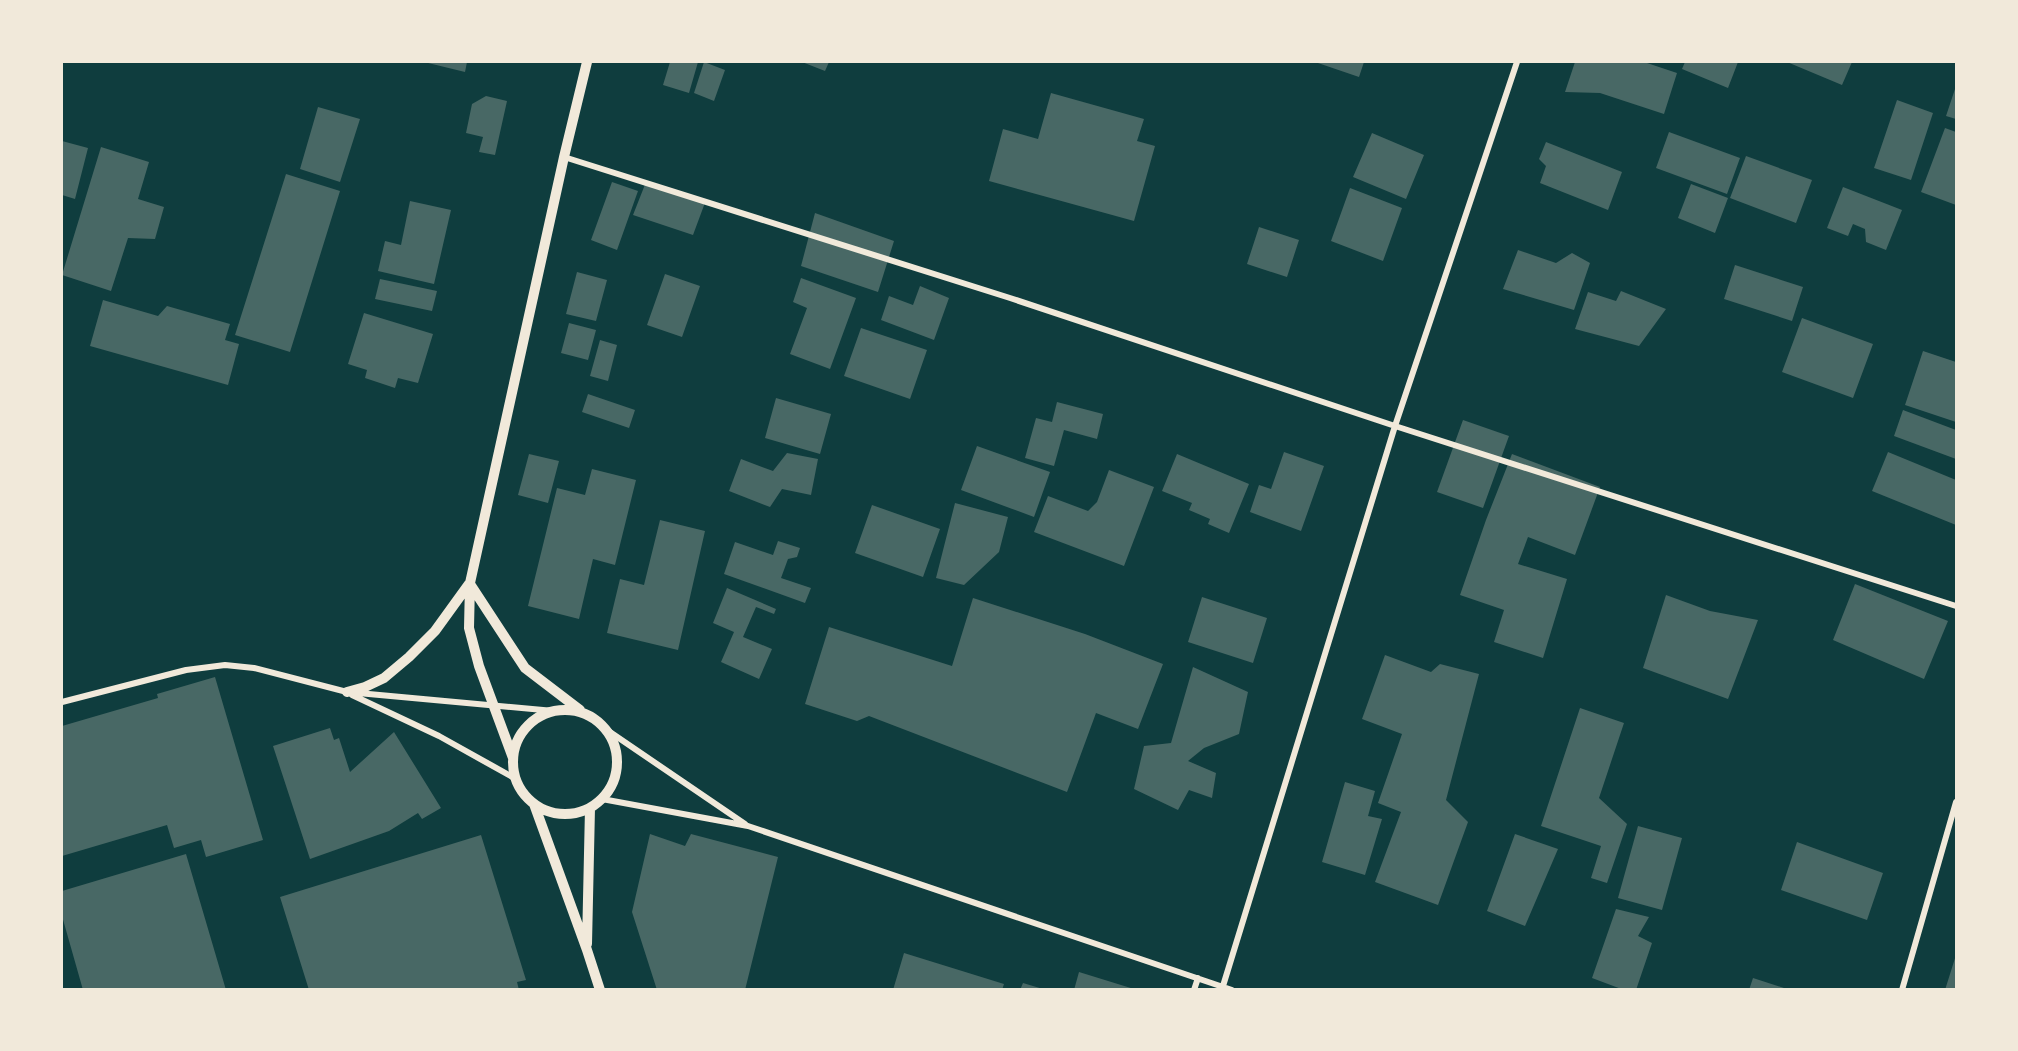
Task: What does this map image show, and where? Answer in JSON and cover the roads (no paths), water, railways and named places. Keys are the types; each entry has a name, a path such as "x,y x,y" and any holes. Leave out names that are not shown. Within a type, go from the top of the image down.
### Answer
{"street":[{"path":"587,62 470,583 470,628 479,666 513,758 516,779 526,797 534,804 547,811 562,814 576,813 590,808 602,799 611,787 616,773 617,758 614,744 607,730"},
{"path":"1223,986 1395,426 1517,62"},
{"path":"564,157 1010,298 1395,426 1956,606"},
{"path":"346,692 365,687 384,678 409,657 435,632 470,583"},
{"path":"470,583 525,668 583,713 748,826"},
{"path":"62,702 186,670 225,665 254,668 346,692 554,711"},
{"path":"346,692 439,736 516,779"},
{"path":"513,758 521,733 529,723 554,711 568,709 583,713"},
{"path":"602,799 748,826 1232,990"},
{"path":"1902,990 1956,802"},
{"path":"534,804 600,990"},
{"path":"587,950 590,808"},
{"path":"1194,990 1198,978"}]}
